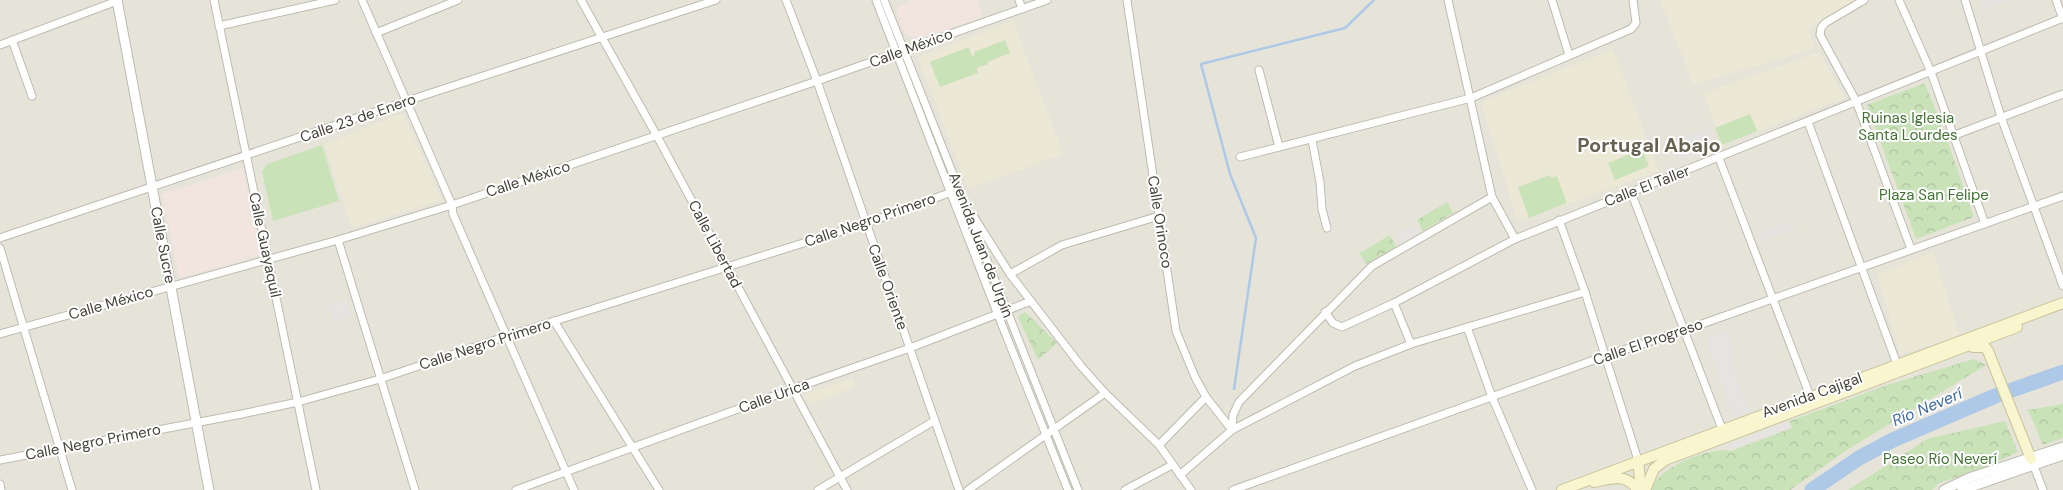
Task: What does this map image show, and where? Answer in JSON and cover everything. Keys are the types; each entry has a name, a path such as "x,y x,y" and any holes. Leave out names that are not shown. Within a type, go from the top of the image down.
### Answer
{"main road":[{"name":"Avenida Cajigal","path":"1562,490 1638,460 2063,303"},
{"name":"Avenida Cajigal","path":"1645,490 1654,469 1665,460 2063,310"},
{"path":"1957,350 1985,347 1998,374 2032,462"},
{"path":"1638,460 1639,490"},
{"path":"1566,490 1622,478 1633,483 1639,490"}],"street":[{"name":"Calle Guayaquil","path":"214,0 316,490"},
{"path":"219,26 335,0"},
{"path":"362,0 452,205 457,212 508,336 568,471 574,490"},
{"path":"376,33 458,0"},
{"name":"Calle Libertad","path":"581,0 658,136 847,490"},
{"name":"Calle 23 de Enero","path":"0,238 406,101 716,0"},
{"name":"Calle Oriente","path":"786,0 817,81 864,224 910,348 959,490"},
{"name":"Avenida Juan de Urpín","path":"876,0 1068,490"},
{"name":"Avenida Juan de Urpín","path":"884,0 1078,490"},
{"path":"1019,0 1022,9"},
{"name":"Calle México","path":"0,334 338,240 452,205 896,54 1047,0"},
{"name":"Calle Orinoco","path":"1127,0 1176,331 1195,377 1206,397 1232,430"},
{"path":"1448,0 1492,197 1516,239"},
{"path":"1552,0 1569,55"},
{"path":"1240,157 1470,98 1635,26 1632,0"},
{"path":"1864,0 1825,23 1821,28 1820,35 1856,101 1911,249"},
{"path":"1898,0 1931,72 1986,224"},
{"path":"1965,0 2001,117 2063,286"},
{"path":"2056,0 2063,18"},
{"path":"0,45 117,1"},
{"name":"Calle Sucre","path":"117,1 209,490"},
{"name":"Calle El Taller","path":"1325,312 1334,323 1342,327 1516,239 1559,220 1719,158 2063,18"},
{"path":"12,40 32,96"},
{"path":"1259,70 1279,147"},
{"path":"1955,135 2063,94"},
{"path":"1808,122 1897,364"},
{"path":"1312,140 1320,182 1322,209 1327,228"},
{"path":"1719,158 1810,396"},
{"name":"Calle Negro Primero","path":"0,460 298,402 380,379 554,321 864,224 960,189"},
{"path":"1631,192 1722,429"},
{"name":"Calle El Progreso","path":"1233,490 1605,356 1685,330 1861,266 2063,196"},
{"path":"1232,430 1233,415 1239,402 1372,266 1492,197"},
{"path":"966,205 1010,274 1031,302 1104,393 1159,444 1191,490"},
{"path":"1010,274 1062,245 1159,216"},
{"path":"1559,220 1586,292 1638,460"},
{"path":"338,240 415,490"},
{"path":"0,248 72,490"},
{"path":"1180,475 1232,430 1355,366 1410,344 1586,292"},
{"name":"Calle Urica","path":"516,490 910,348 1031,302"},
{"path":"1394,302 1410,344"},
{"path":"554,321 659,490"},
{"path":"1468,327 1492,397 1532,490"},
{"path":"968,490 1104,393"},
{"path":"1159,444 1206,397"},
{"path":"818,490 934,421"},
{"path":"1962,490 2032,462 2063,447"},
{"path":"1944,490 1969,478 2063,456"},
{"path":"2032,462 2043,490"},
{"path":"1125,490 1172,465"},
{"path":"568,471 580,490"},
{"path":"0,484 1,490"}],"shaded area":[{"path":"0,0 2063,0 2063,490 0,490"},
{"path":"910,0 977,0 983,17 919,39 904,33 896,8 911,2"},
{"path":"1660,0 1857,0 1808,28 1814,48 1694,85"},
{"path":"1981,0 2010,0 1984,8"},
{"path":"1013,21 1063,154 968,189 918,57"},
{"path":"1613,49 1659,171 1518,222 1481,102"},
{"path":"1819,52 1845,98 1722,145 1704,93"},
{"path":"403,113 442,200 352,228 324,144"},
{"path":"1709,128 1716,147 1679,160 1673,141"},
{"path":"243,168 262,255 179,278 162,194"},
{"path":"1325,182 1334,230 1324,232 1311,186"},
{"path":"1790,221 1794,229 1763,242 1759,233"},
{"path":"1413,224 1420,234 1401,245 1395,235"},
{"path":"1933,252 1960,336 1900,354 1877,275"},
{"path":"346,300 352,315 332,322 327,307"},
{"path":"1727,331 1736,357 1730,359 1749,412 1733,417 1705,339"},
{"path":"853,378 855,387 809,405 804,395"},
{"path":"1788,422 1790,428 1732,448 1724,446"}],"green space":[{"path":"1005,40 1010,53 977,68 978,73 940,87 930,62 969,47 972,56 975,55 974,52"},
{"path":"1925,83 1974,217 1916,239 1867,105"},
{"path":"1750,114 1757,131 1722,145 1715,128"},
{"path":"322,145 339,201 273,221 262,172 267,164"},
{"path":"1642,149 1649,166 1615,180 1608,163"},
{"path":"1550,175 1551,178 1557,176 1567,203 1529,218 1518,187"},
{"path":"1447,202 1453,213 1423,231 1417,220"},
{"path":"1390,235 1396,247 1366,264 1360,253"},
{"path":"1025,312 1057,343 1038,360 1018,317"},
{"path":"1974,359 1986,365 1847,450 1790,490 1652,490 1663,474 1686,460 1711,452 1731,451 1792,428 1790,421 1890,384"},
{"name":"Paseo Río Neverí","path":"2063,404 2063,438 2043,445 2028,410"},
{"name":"Paseo Río Neverí","path":"2005,421 2018,452 1984,468 1939,483 1932,490 1848,490 1927,439"}],"waterway":[{"path":"1234,389 1256,238 1230,174 1201,64 1345,28 1374,0"},
{"name":"Río Neverí","path":"1812,490 1859,458 1893,440 1995,396 2063,372"}],"district":[{"name":"Portugal Abajo","path":"1649,145"}],"park label":[{"name":"Ruinas Iglesia Santa Lourdes","path":"1908,126"},
{"name":"Plaza San Felipe","path":"1934,195"}]}
